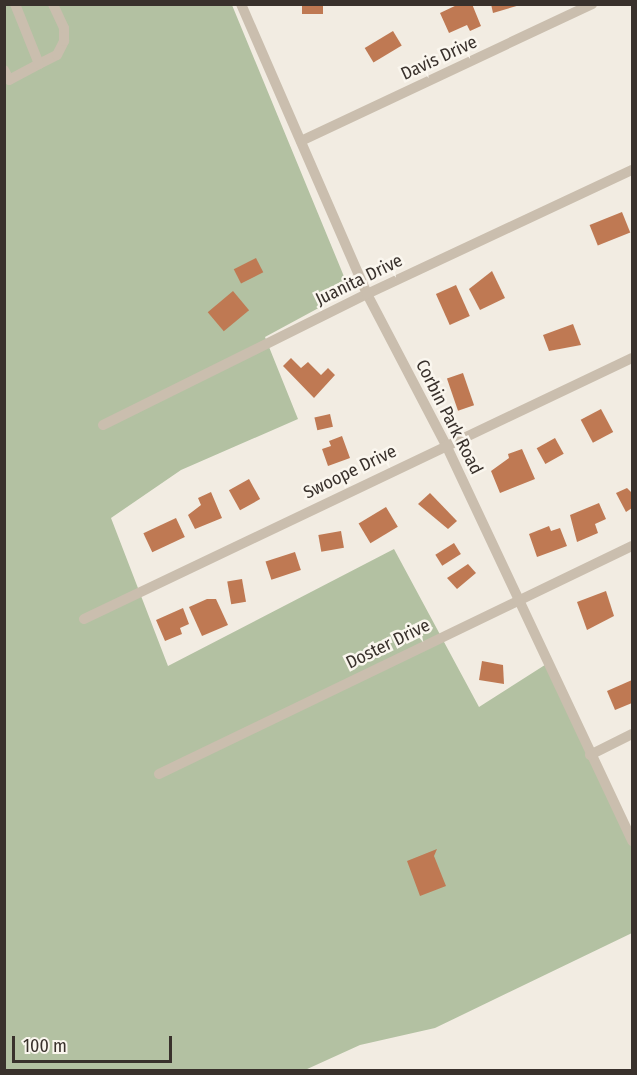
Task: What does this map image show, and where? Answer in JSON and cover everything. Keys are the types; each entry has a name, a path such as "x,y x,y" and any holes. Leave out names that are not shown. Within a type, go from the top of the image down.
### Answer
{"street":[{"path":"15,4 39,64"},
{"path":"6,78 57,55 64,41 64,28 53,4"},
{"name":"Corbin Park Road","path":"241,4 367,294 446,445 590,755 633,841"},
{"name":"Davis Drive","path":"301,141 592,4"},
{"name":"Juanita Drive","path":"103,425 367,294 633,170"},
{"name":"Swoope Drive","path":"84,620 446,445 633,358"},
{"name":"Doster Drive","path":"159,774 633,546"},
{"path":"590,755 633,734"}],"green space":[{"path":"5,5 232,5 350,291 265,337 298,419 181,470 111,518 168,666 394,549 479,707 548,663 632,831 632,933 435,1028 360,1045 305,1070 5,1070"}],"building":[{"path":"302,4 323,4 323,14 302,14"},
{"path":"459,4 472,4 481,26 470,31 467,25 449,33 440,13"},
{"path":"491,4 520,4 520,5 493,13"},
{"path":"393,31 402,46 373,63 365,48"},
{"path":"622,212 630,232 598,246 590,225"},
{"path":"256,258 263,272 241,284 234,269"},
{"path":"492,271 505,298 480,310 469,289"},
{"path":"456,285 470,316 450,325 436,294"},
{"path":"233,291 249,310 224,331 208,312"},
{"path":"573,324 581,345 549,351 543,335"},
{"path":"291,358 301,368 308,362 321,375 328,368 335,375 314,398 283,366"},
{"path":"463,373 474,405 458,411 447,379"},
{"path":"601,409 613,432 593,443 581,420"},
{"path":"330,414 333,427 317,430 314,418"},
{"path":"342,436 350,458 328,466 322,449 331,446 329,441"},
{"path":"555,438 564,454 545,464 537,448"},
{"path":"522,449 535,479 500,493 491,471 509,458 508,454"},
{"path":"249,479 260,499 240,510 229,490"},
{"path":"627,488 632,493 632,508 626,512 616,493"},
{"path":"211,492 222,518 195,529 188,515 201,505 198,498"},
{"path":"430,493 457,521 448,529 418,504"},
{"path":"599,503 606,519 595,524 598,533 577,542 570,515"},
{"path":"386,507 398,527 370,543 359,523"},
{"path":"176,518 185,537 152,552 143,533"},
{"path":"549,526 551,531 560,528 567,546 537,557 529,534"},
{"path":"341,531 344,548 321,552 318,535"},
{"path":"454,543 461,554 442,566 435,555"},
{"path":"295,552 301,570 271,580 266,562"},
{"path":"468,564 476,573 457,589 447,578"},
{"path":"242,579 246,602 231,604 227,582"},
{"path":"606,591 614,616 587,630 577,602"},
{"path":"207,599 216,599 228,625 202,636 189,607"},
{"path":"183,608 189,624 180,628 182,634 165,641 156,620"},
{"path":"482,661 503,665 504,684 479,680"},
{"path":"632,680 632,703 615,710 607,691"},
{"path":"437,849 434,856 446,886 420,896 407,861"}]}
